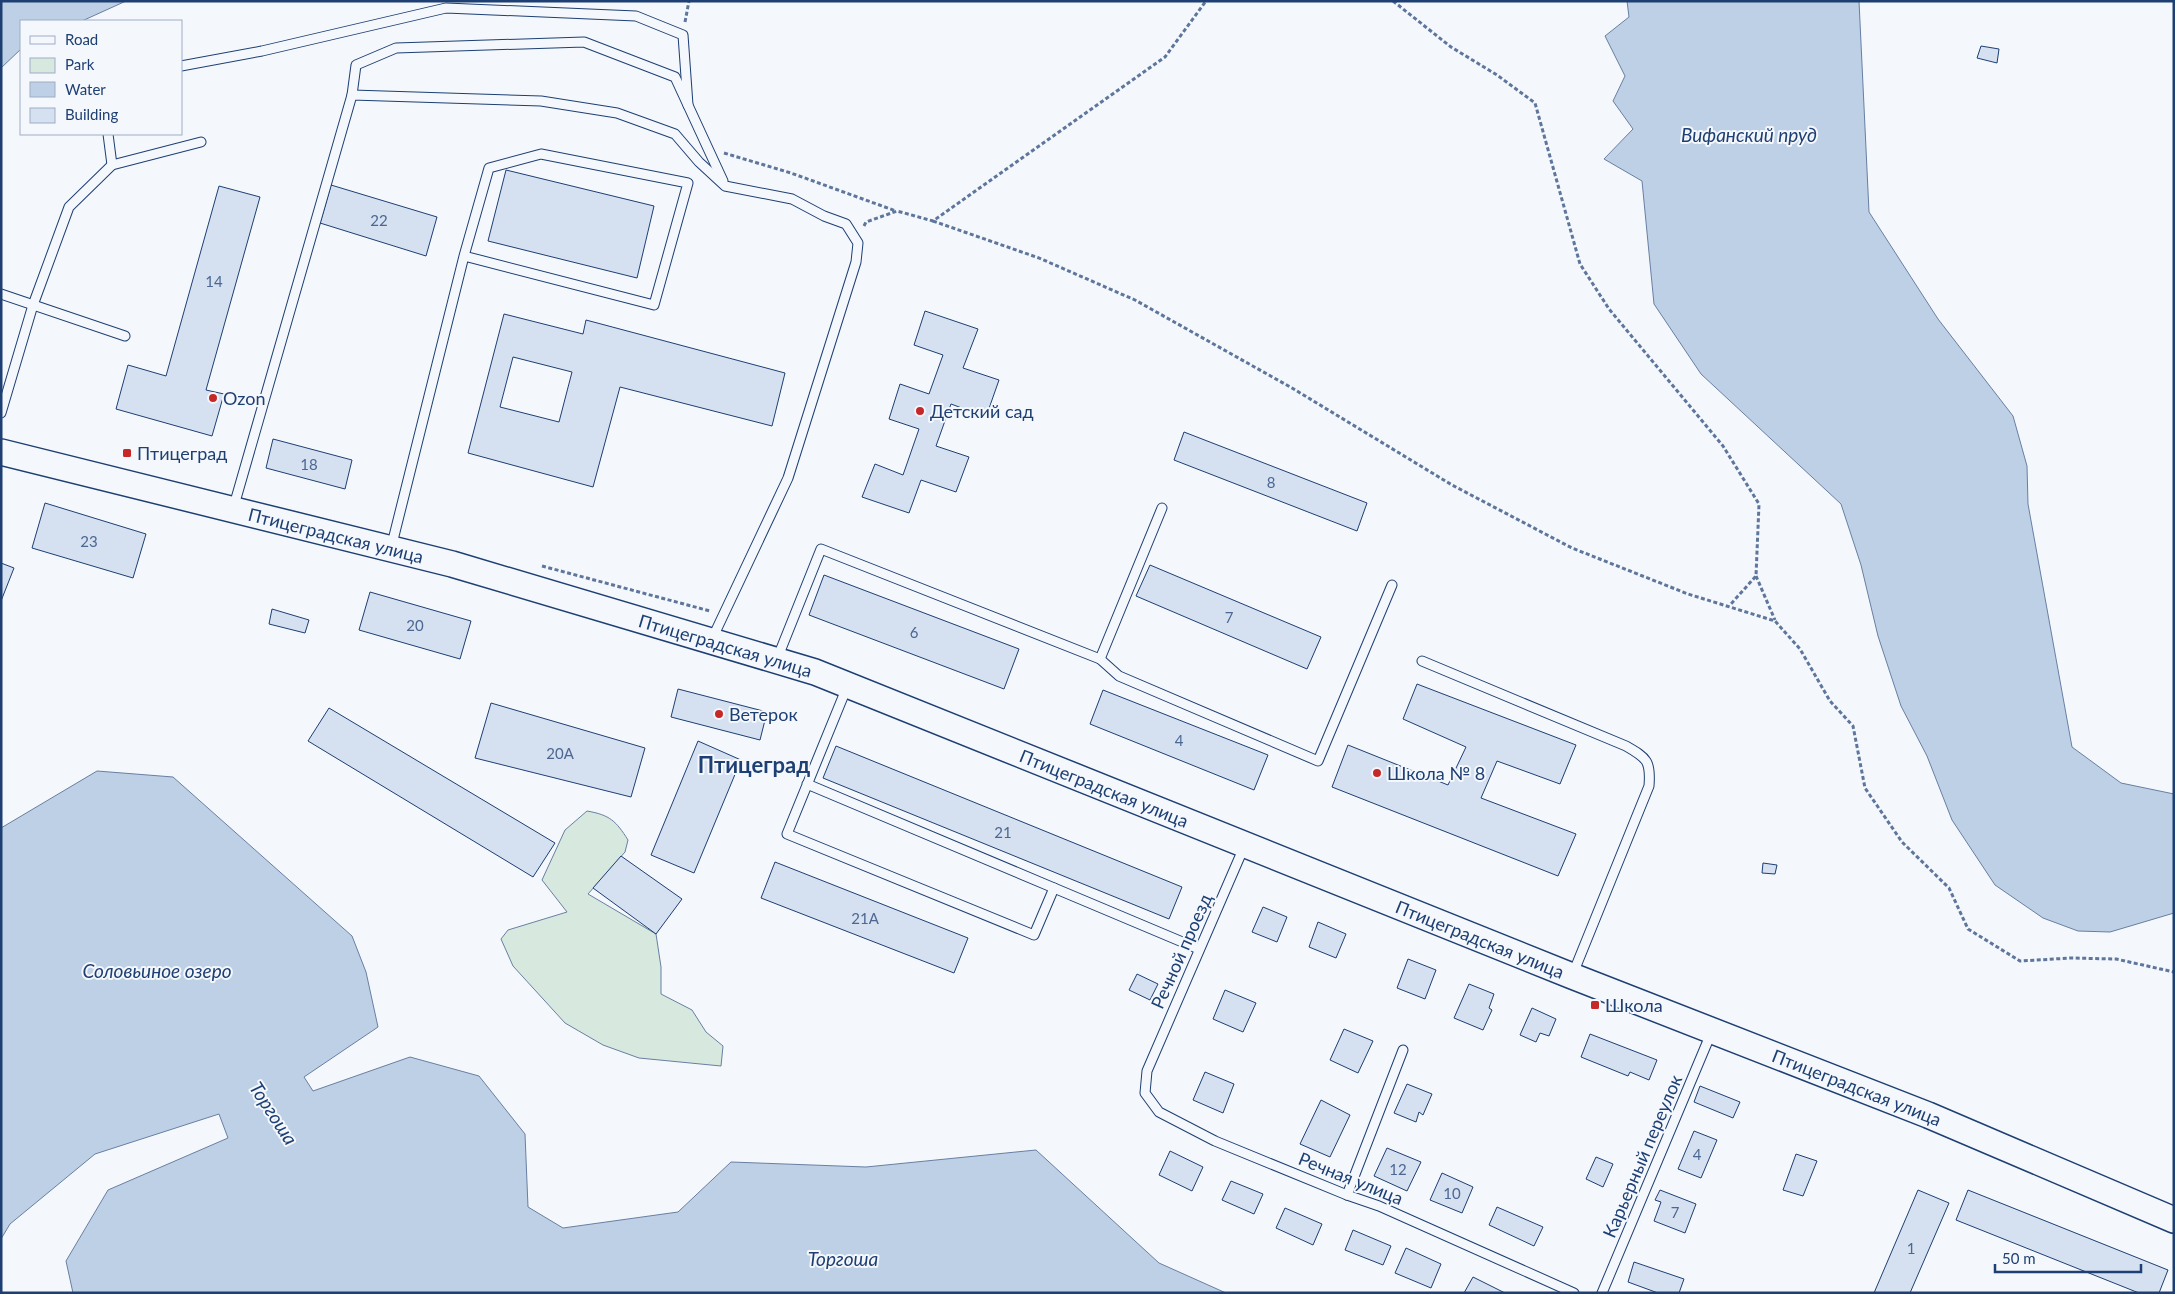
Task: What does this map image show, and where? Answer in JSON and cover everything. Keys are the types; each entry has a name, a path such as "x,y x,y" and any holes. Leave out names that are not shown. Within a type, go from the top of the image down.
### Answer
{"street":[{"name":"Птицеградская улица","path":"1,452 391,548 525,584 777,660 848,685 1572,976 1928,1115 2174,1220"}],"lane":[{"path":"182,66 262,50 446,8 636,16 683,35 688,105"},
{"path":"233,510 352,95 356,65 396,48 584,42 675,77 725,186"},
{"path":"352,95 541,101 617,113 675,134 699,162 725,186 792,199 824,216 846,224 858,243 856,262 788,478 712,640"},
{"path":"108,135 112,165"},
{"path":"1,413 33,305 69,207 112,165 201,142"},
{"path":"391,548 464,256 489,168 541,154 688,183 654,304 464,256"},
{"path":"1,294 125,336"},
{"path":"1100,660 1162,508"},
{"path":"777,660 821,549 1100,660 1119,676 1318,761 1392,585"},
{"path":"1422,661 1626,746 1643,756 1651,769 1650,786 1572,976"},
{"path":"848,685 787,834 1034,935 1054,888"},
{"path":"807,784 1199,949"},
{"name":"Речной проезд","path":"1147,1071 1245,845"},
{"name":"Карьерный переулок","path":"1602,1293 1712,1031"},
{"path":"1347,1195 1403,1050"},
{"name":"Речная улица","path":"1147,1071 1145,1093 1160,1112 1215,1141 1347,1195 1379,1206 1574,1293"}],"path":[{"path":"683,35 689,1"},
{"path":"933,221 1165,57 1206,1"},
{"path":"1393,1 1451,47 1535,102 1580,264 1609,309 1723,446 1759,504 1756,576 1775,621 1800,649 1830,701 1853,726 1865,788 1902,842 1950,888 1968,929 2020,961 2071,958 2116,959 2174,972"},
{"path":"706,144 724,152 791,173 896,211 933,221 1039,258 1135,300 1292,388 1452,484 1572,548 1688,594 1730,605 1775,621"},
{"path":"858,243 866,222 896,211"},
{"path":"540,565 723,615"},
{"path":"1730,605 1756,576"}],"green space":[{"path":"587,811 612,820 628,840 625,852 588,894 656,934 661,967 661,994 692,1010 706,1032 723,1046 721,1066 639,1058 603,1045 565,1023 513,966 501,939 508,930 567,912 542,880 565,830"}],"water":[{"path":"1,1 126,1 84,20 20,20 20,50 1,68"},
{"name":"Вифанский пруд","path":"1627,1 1859,1 1869,212 1938,319 2013,416 2027,466 2028,504 2072,747 2121,783 2174,794 2174,913 2110,932 2078,931 2043,918 1995,885 1952,820 1927,756 1901,706 1878,636 1861,565 1841,504 1701,374 1654,304 1642,181 1604,159 1633,129 1613,101 1625,76 1605,36 1629,17"},
{"name":"Соловьиное озеро","path":"97,771 173,777 352,936 366,972 378,1027 304,1077 313,1091 410,1057 479,1076 525,1134 528,1207 563,1228 678,1212 731,1162 866,1167 1036,1150 1159,1263 1226,1293 73,1293 66,1261 108,1190 228,1138 219,1114 95,1154 10,1224 1,1239 1,828"}],"building":[{"path":"1981,46 1999,49 1997,63 1977,58"},
{"path":"506,170 654,206 637,278 488,241"},
{"path":"331,185 437,217 426,256 320,223"},
{"path":"219,186 260,197 206,390 224,394 212,436 116,409 128,365 166,376"},
{"name":"Детский сад","path":"925,311 978,329 963,368 999,380 986,417 951,404 936,446 969,457 956,492 921,480 909,513 862,497 875,464 903,475 919,429 889,419 900,384 929,394 943,355 914,345"},
{"path":"504,314 583,334 586,320 785,373 772,426 620,387 593,487 468,453","holes":["513,357 572,372 559,422 500,407"]},
{"path":"1184,432 1367,503 1357,531 1174,460"},
{"path":"273,439 352,460 345,489 266,468"},
{"path":"45,503 146,534 133,578 32,548"},
{"path":"1,563 14,568 1,601"},
{"path":"1150,565 1321,637 1307,669 1136,596"},
{"path":"824,575 1019,649 1004,689 809,615"},
{"path":"370,592 471,621 460,659 359,630"},
{"path":"272,609 309,620 305,633 269,624"},
{"name":"Школа № 8","path":"1417,684 1576,745 1560,784 1497,761 1481,798 1576,834 1558,876 1332,787 1348,745 1448,785 1466,747 1403,719"},
{"name":"Ветерок","path":"678,689 767,712 760,740 671,717"},
{"path":"1103,690 1268,755 1254,790 1090,724"},
{"path":"491,703 645,748 631,797 475,758"},
{"path":"329,708 555,843 533,877 308,741"},
{"path":"698,741 741,760 694,873 651,855"},
{"path":"836,746 1182,887 1169,919 823,778"},
{"path":"621,856 682,899 656,934 593,888"},
{"path":"775,862 968,938 954,973 761,898"},
{"path":"1763,863 1777,865 1775,874 1762,873"},
{"path":"1263,907 1287,917 1277,942 1252,932"},
{"path":"1318,922 1346,934 1336,958 1309,947"},
{"path":"1408,959 1436,970 1425,999 1397,988"},
{"path":"1137,974 1158,984 1150,1000 1129,990"},
{"path":"1469,984 1494,994 1489,1008 1492,1010 1483,1030 1454,1018"},
{"path":"1225,990 1256,1003 1243,1032 1213,1019"},
{"path":"1532,1008 1556,1019 1549,1036 1540,1033 1536,1042 1520,1035"},
{"path":"1344,1029 1373,1041 1358,1073 1330,1060"},
{"path":"1590,1034 1657,1060 1649,1080 1630,1072 1628,1076 1581,1057"},
{"path":"1205,1072 1234,1084 1223,1113 1193,1100"},
{"path":"1407,1084 1432,1094 1423,1115 1419,1112 1416,1122 1394,1113"},
{"path":"1700,1086 1740,1102 1733,1118 1694,1102"},
{"path":"1321,1100 1350,1115 1330,1157 1300,1144"},
{"path":"1694,1131 1717,1140 1701,1178 1678,1169"},
{"path":"1387,1148 1421,1162 1407,1191 1374,1176"},
{"path":"1170,1151 1203,1167 1192,1191 1159,1175"},
{"path":"1796,1154 1817,1161 1803,1196 1783,1190"},
{"path":"1596,1157 1613,1164 1603,1187 1586,1179"},
{"path":"1442,1173 1473,1187 1462,1213 1430,1200"},
{"path":"1231,1181 1263,1194 1254,1214 1222,1200"},
{"path":"1660,1190 1696,1204 1685,1233 1654,1221 1661,1202 1655,1200"},
{"path":"1918,1190 1949,1203 1910,1293 1874,1293"},
{"path":"1968,1190 2168,1270 2159,1293 2139,1293 1956,1220"},
{"path":"1497,1207 1543,1227 1534,1246 1489,1225"},
{"path":"1285,1208 1322,1224 1313,1245 1276,1228"},
{"path":"1353,1230 1391,1246 1383,1265 1345,1250"},
{"path":"1406,1248 1441,1264 1431,1288 1395,1273"},
{"path":"1634,1262 1684,1279 1679,1293 1658,1293 1628,1282"},
{"path":"1473,1277 1505,1293 1464,1293"}],"place":[{"name":"Ozon","path":"213,398"},
{"name":"Детский сад","path":"920,411"},
{"name":"Птицеград","path":"127,453"},
{"name":"Ветерок","path":"719,714"},
{"name":"Школа № 8","path":"1377,773"},
{"name":"Школа","path":"1595,1005"}],"district":[{"name":"Птицеград","path":"754,764"}],"water label":[{"name":"Торгоша","path":"274,1113"},
{"name":"Торгоша","path":"843,1258"}]}
